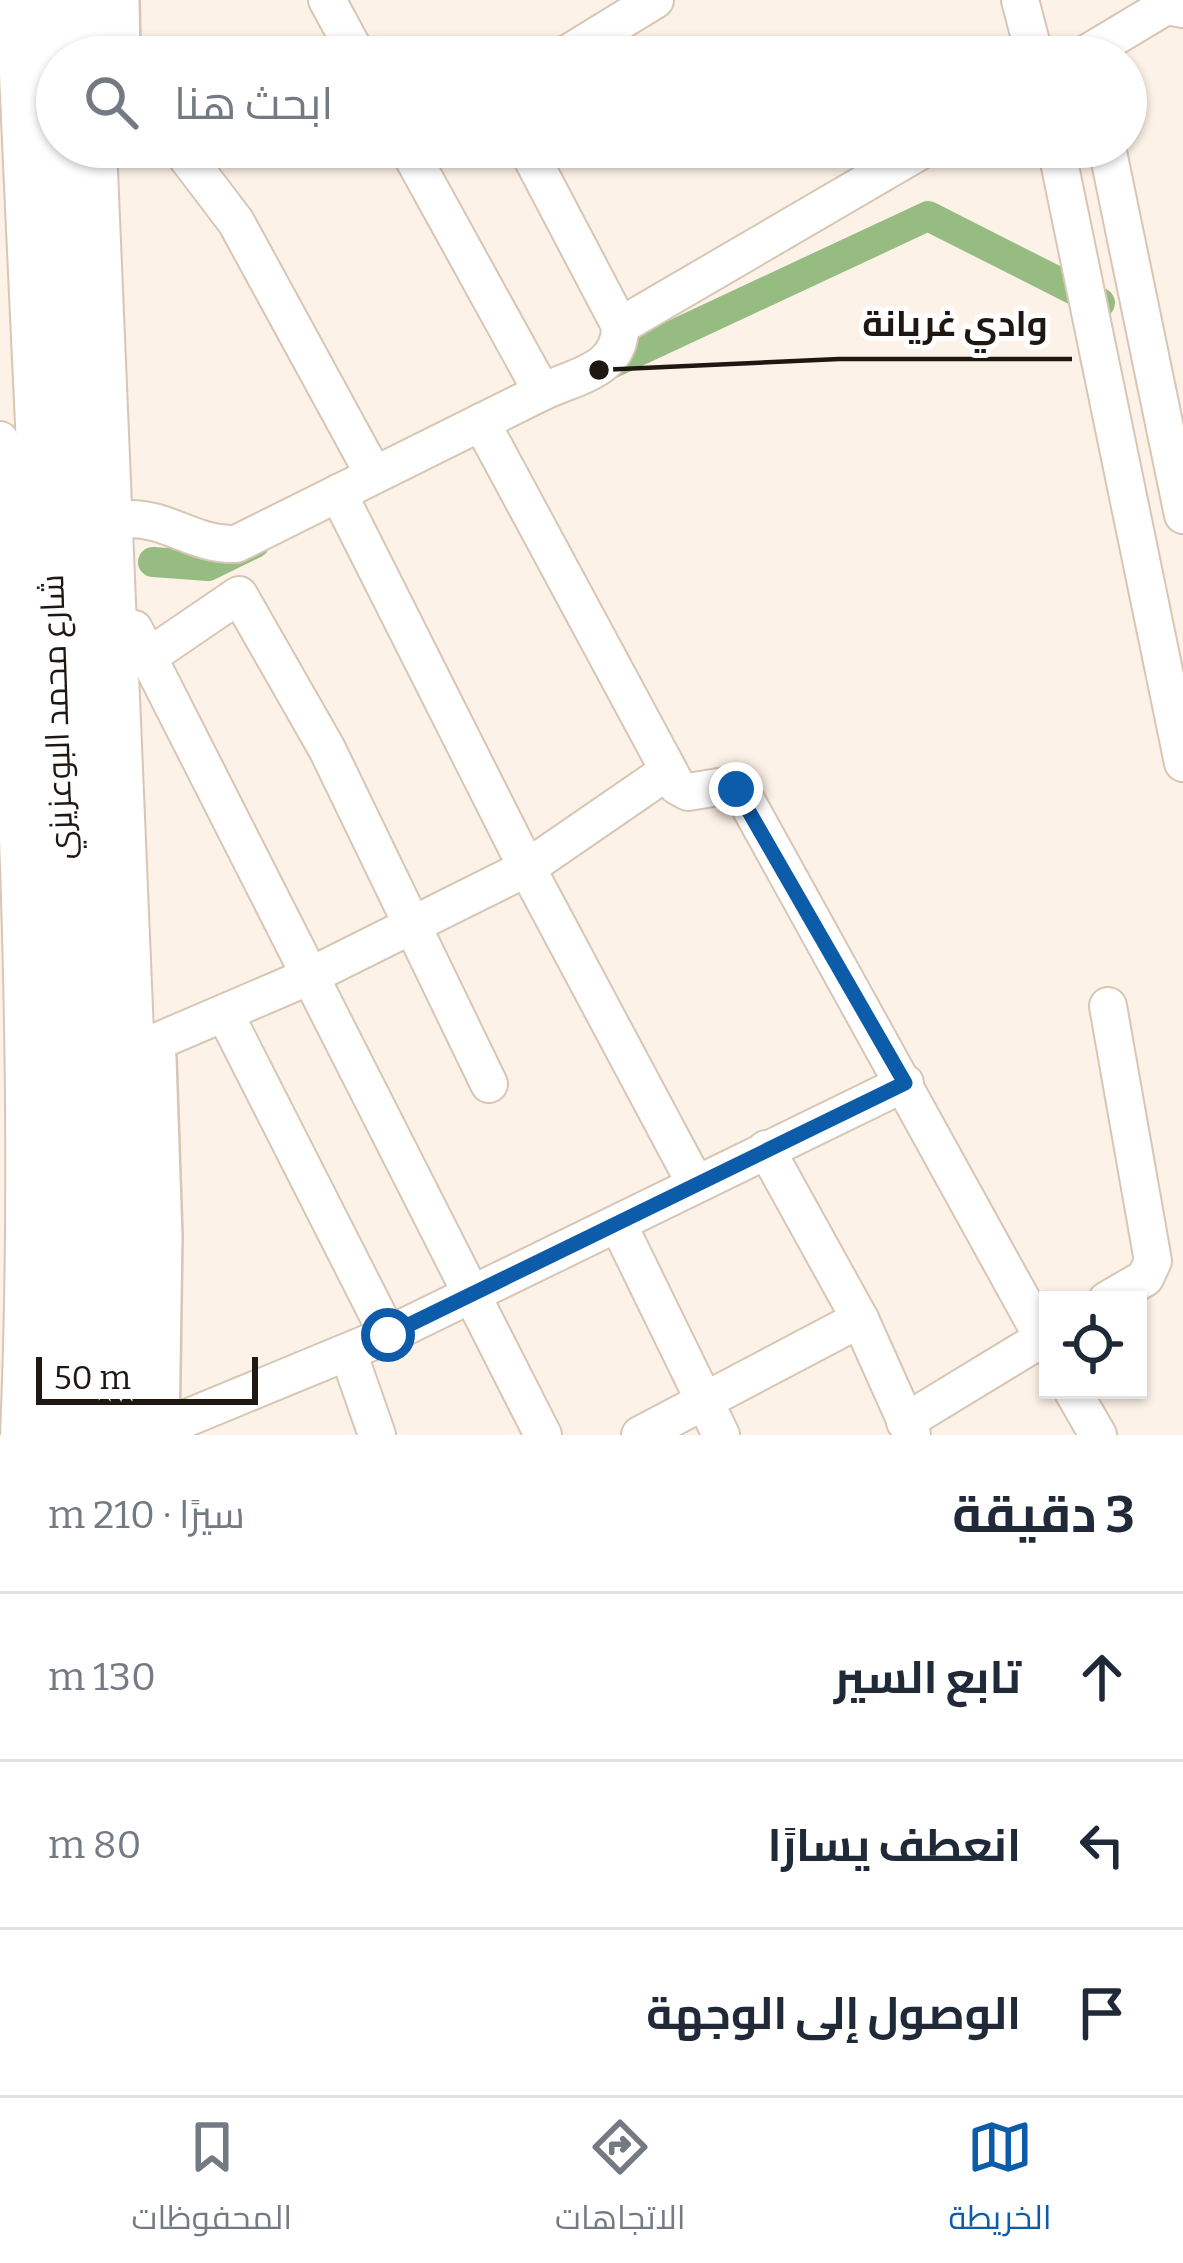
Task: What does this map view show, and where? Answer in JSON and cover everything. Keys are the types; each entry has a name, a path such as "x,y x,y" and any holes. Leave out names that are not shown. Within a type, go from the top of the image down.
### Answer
{"highway":[{"name":"شارع محمد البوعزيزي","path":"30,0 26,753 30,1061 64,1435"},
{"path":"76,0 79,36"},
{"name":"شارع محمد البوعزيزي","path":"85,168 126,635 122,1220 139,1434"}],"main road":[{"path":"113,0 114,36"},
{"path":"117,168 128,519 126,635 157,1236 139,1434"}],"street":[{"path":"327,0 347,36"},
{"path":"1020,0 1030,36"},
{"path":"593,36 642,3"},
{"path":"1119,36 1171,5"},
{"path":"195,168 236,222 374,475"},
{"path":"419,168 542,392"},
{"path":"128,519 166,522 212,545 236,544 608,363 620,346 620,326 537,168"},
{"path":"620,326 891,168"},
{"path":"1060,168 1175,678 1183,763"},
{"path":"1112,168 1174,412 1183,515"},
{"path":"1118,437 1174,412"},
{"path":"481,422 668,771 688,792 725,786 746,800 1039,1327"},
{"path":"0,440 26,753 9,909 30,1061 12,1154 20,1435"},
{"path":"338,493 527,868 695,1183"},
{"path":"236,544 239,595 327,749 489,1084"},
{"path":"239,595 126,635 310,976 543,1435"},
{"path":"149,1045 310,976 527,868 668,771"},
{"path":"1108,1006 1153,1261 1145,1278 1123,1291"},
{"path":"225,1014 388,1335"},
{"path":"139,1434 388,1335 905,1083"},
{"path":"766,1150 860,1319 908,1428 1039,1344"},
{"path":"617,1224 714,1418"},
{"path":"640,1435 714,1418 860,1319"},
{"path":"348,1352 377,1435"},
{"path":"1077,1399 1098,1435"}],"waterway":[{"path":"598,370 928,216 1100,303"},
{"path":"153,562 208,566 255,543"}],"place":[{"name":"وادي غريانة","path":"599,370"}],"route":[{"path":"388,1335 905,1083 736,789"}]}
